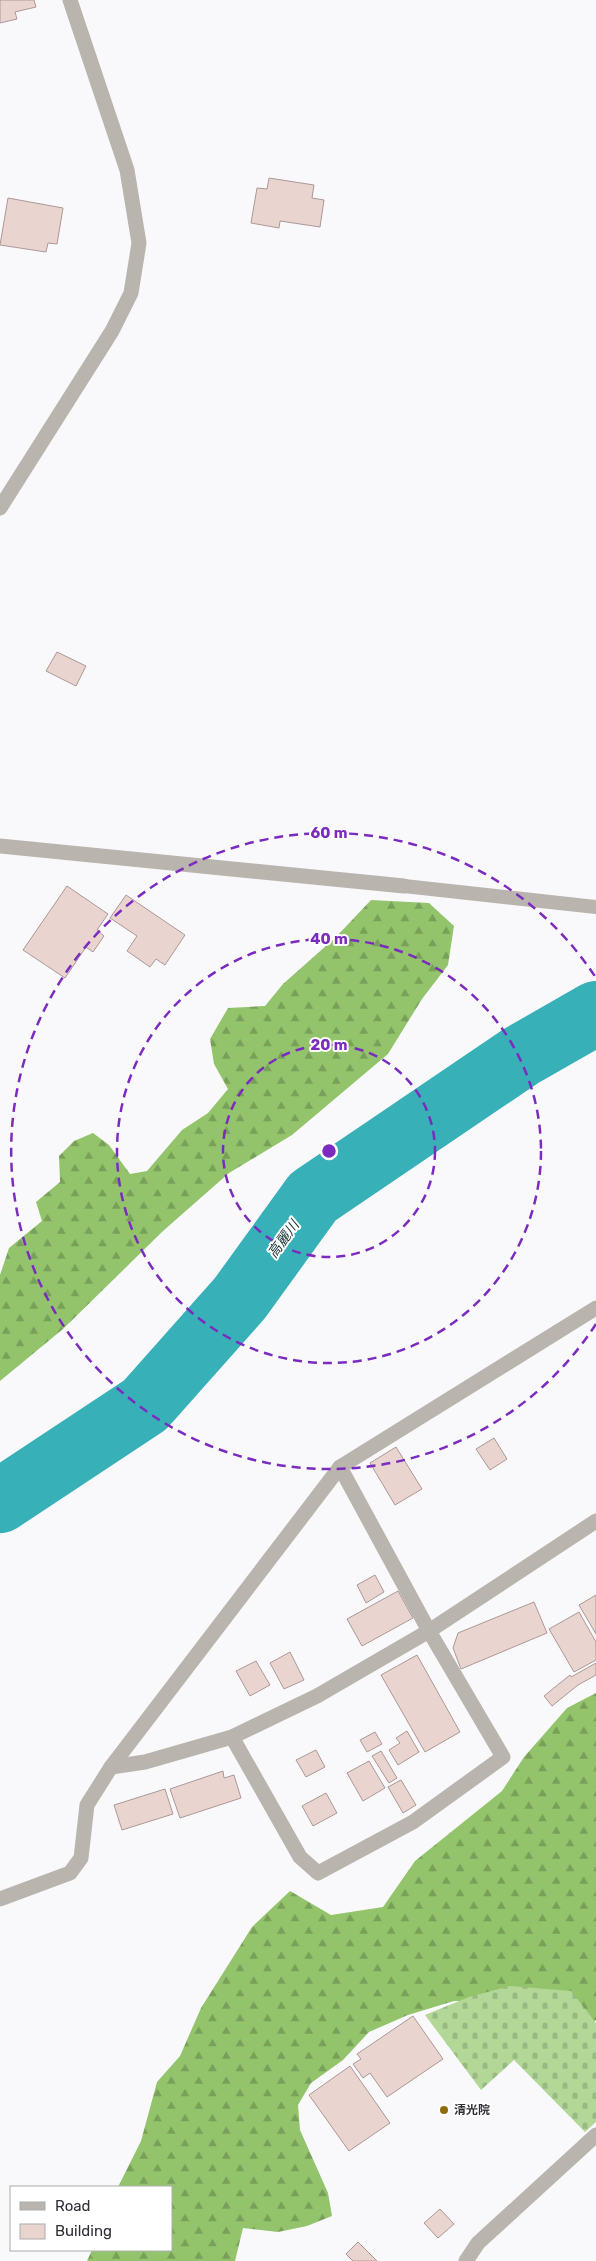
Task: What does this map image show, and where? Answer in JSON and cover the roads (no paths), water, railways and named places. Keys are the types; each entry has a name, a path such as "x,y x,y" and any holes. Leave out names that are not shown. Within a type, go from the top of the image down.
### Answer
{"street":[{"path":"0,508 112,331 131,293 139,244 127,170 70,0"},
{"path":"0,846 404,886"},
{"path":"0,1899 70,1873 82,1858 87,1805 110,1767 340,1467 596,1308"},
{"path":"232,1737 300,1857 318,1873 413,1822 503,1757 429,1631 340,1467"},
{"path":"110,1767 145,1762 232,1737 317,1696 429,1631 596,1521"},
{"path":"466,2261 478,2243 596,2135"}],"lane":[{"path":"404,886 596,907"}],"waterway":[{"name":"高麗川","path":"0,1501 145,1405 240,1298 313,1197 521,1056 596,1013"}],"place":[{"name":"清光院","path":"444,2110"}]}
